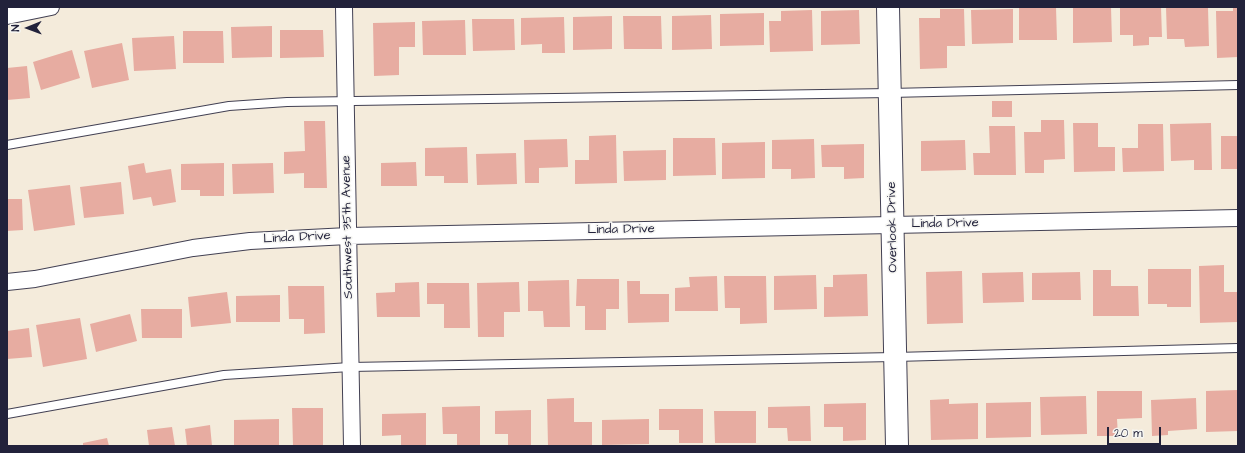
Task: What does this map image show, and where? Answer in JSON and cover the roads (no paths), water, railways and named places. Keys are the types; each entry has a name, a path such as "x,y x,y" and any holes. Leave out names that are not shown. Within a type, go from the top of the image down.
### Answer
{"street":[{"path":"7,16 51,7"},
{"name":"Southwest 35th Avenue","path":"344,7 352,446"},
{"name":"Overlook Drive","path":"888,7 897,446"},
{"name":"Linda Drive","path":"7,282 35,279 200,247 250,241 348,236 1238,218"}],"lane":[{"path":"7,145 229,106 287,102 890,93 1238,85"},
{"path":"7,414 224,375 350,367 895,357 1238,348"}]}
